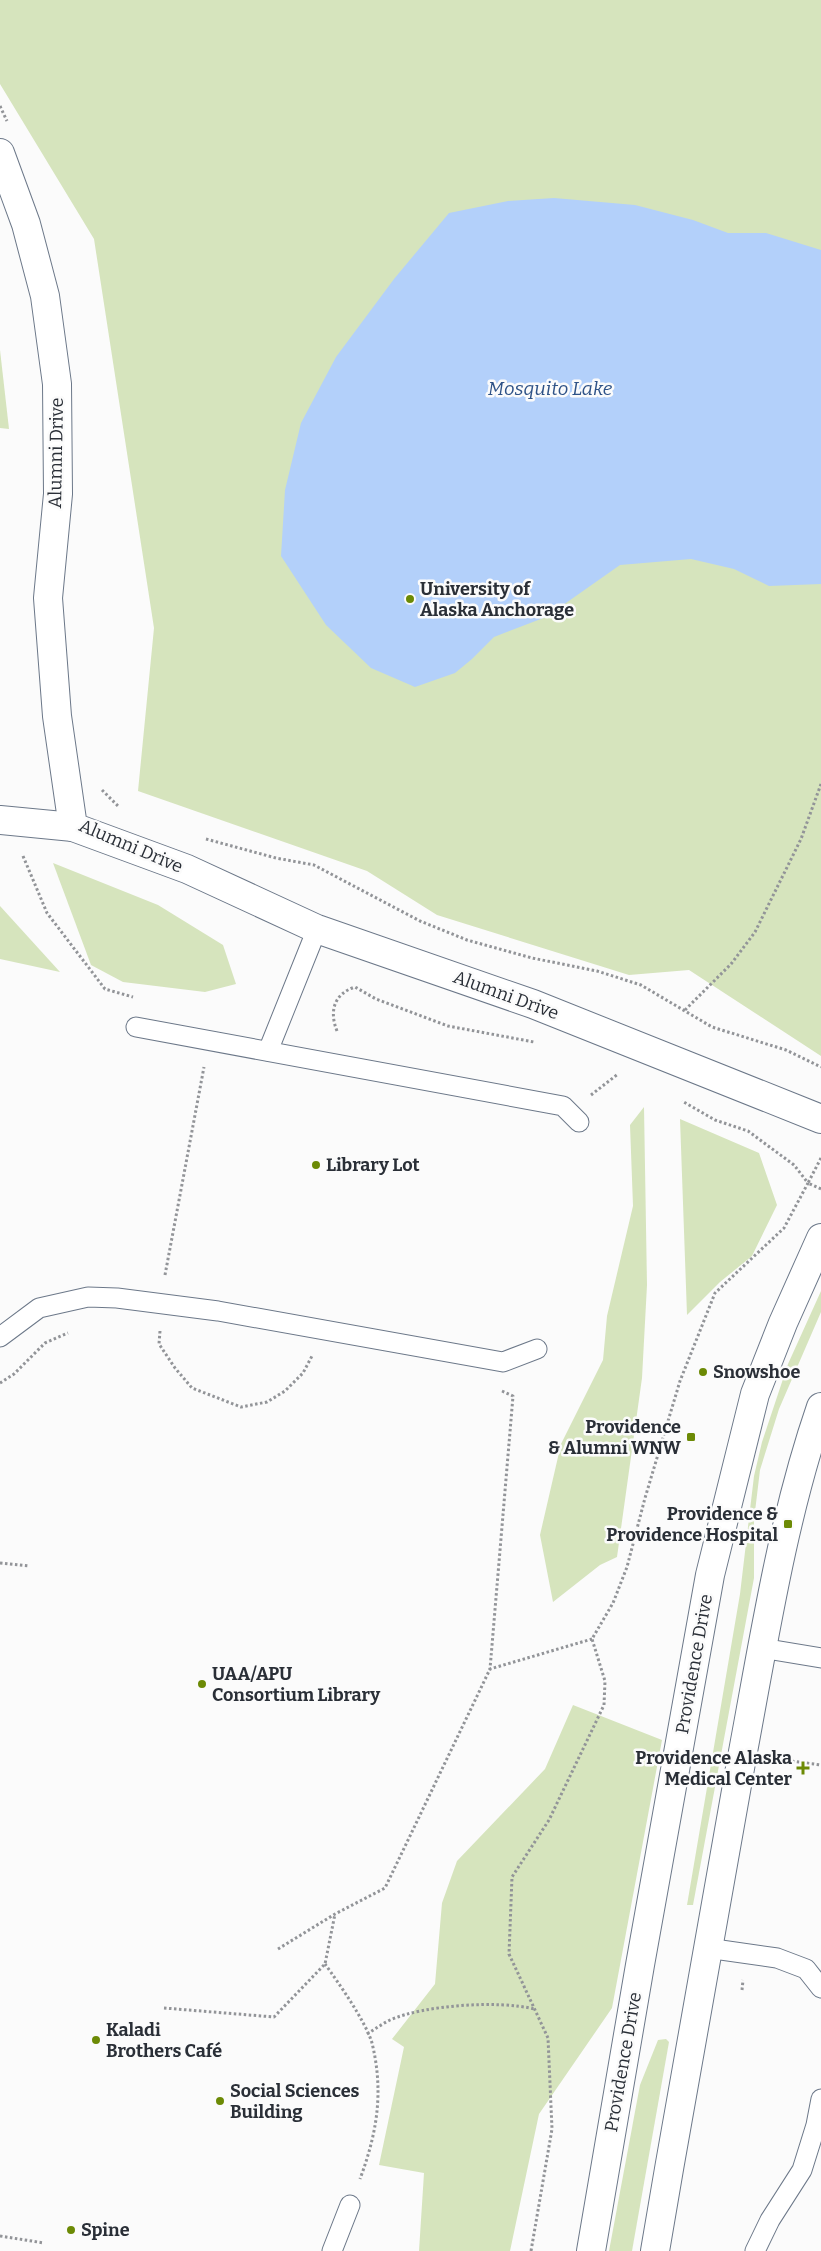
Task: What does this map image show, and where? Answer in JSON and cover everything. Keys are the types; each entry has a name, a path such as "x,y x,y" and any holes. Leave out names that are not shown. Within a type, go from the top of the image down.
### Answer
{"main road":[{"name":"Alumni Drive","path":"0,153 26,224 45,296 57,384 58,494 48,598 57,716 73,826 187,870 317,929 533,1004 821,1119"},
{"path":"0,820 73,826"},
{"name":"Providence Drive","path":"591,2251 710,1575 755,1394 783,1322 821,1238"},
{"path":"655,2251 707,1948 762,1648 785,1535 821,1407"}],"lane":[{"path":"268,1051 317,929"},
{"path":"136,1027 563,1106 574,1117"},
{"path":"0,1337 39,1308 88,1297 117,1298 218,1312 503,1362 537,1349"},
{"path":"762,1648 821,1658"},
{"path":"707,1948 777,1958 806,1969 820,1986"},
{"path":"755,2251 770,2220 802,2170 816,2125 821,2099"},
{"path":"332,2251 350,2205"}],"path":[{"path":"0,106 8,122"},
{"path":"685,1010 730,964 755,932 801,839 821,784"},
{"path":"100,787 126,814"},
{"path":"197,836 276,858 314,865 412,916 468,940 532,958 597,971 632,982 685,1010 712,1027 786,1050 821,1067"},
{"path":"21,850 47,913 105,989 141,1000"},
{"path":"337,1031 332,1013 334,1006 339,995 355,987 376,998 448,1026 537,1042"},
{"path":"189,1037 204,1067 164,1276 159,1344 175,1368 192,1388 241,1407 267,1402 286,1391 304,1373 313,1355 303,1354"},
{"path":"574,1117 624,1069"},
{"path":"674,1097 715,1120 748,1131 794,1165 808,1183 821,1189"},
{"path":"490,1668 592,1639 613,1603 627,1566 680,1381 715,1293 784,1228 821,1158"},
{"path":"151,1330 169,1333"},
{"path":"0,1383 14,1374 45,1343 69,1332"},
{"path":"278,1949 334,1914 385,1888 490,1668 513,1396 498,1389"},
{"path":"0,1563 29,1566"},
{"path":"531,2251 552,2129 548,2038 509,1954 512,1876 549,1820 604,1705 605,1681 592,1639"},
{"path":"777,1759 821,1765"},
{"path":"164,2008 274,2017 325,1964 334,1914"},
{"path":"325,1964 339,1983 371,2042 378,2080 379,2107 373,2139 350,2205"},
{"path":"367,2034 391,2020 422,2010 473,2005 522,2006 534,2009"},
{"path":"0,2236 44,2243"}],"green space":[{"path":"0,0 821,0 821,1056 689,970 629,975 437,915 367,871 138,791 154,628 94,239 0,84"},
{"path":"0,350 9,429 0,428"},
{"path":"53,863 158,905 223,945 236,984 205,992 123,982 91,965"},
{"path":"0,906 60,972 0,959"},
{"path":"644,1107 647,1285 642,1378 617,1557 600,1565 553,1602 540,1535 561,1444 603,1360 607,1316 633,1206 630,1125"},
{"path":"680,1119 759,1153 777,1205 752,1256 720,1282 687,1315"},
{"path":"821,1291 821,1312 779,1409 760,1470 754,1520 754,1578 693,1905 687,1905 740,1594 754,1476 762,1442 788,1364"},
{"path":"573,1705 662,1740 612,2008 539,2114 510,2251 419,2251 424,2173 379,2165 404,2047 392,2039 435,1984 442,1903 457,1861 545,1769"},
{"path":"666,2039 669,2042 632,2251 609,2251 640,2085 658,2040"}],"water":[{"name":"Mosquito Lake","path":"554,198 635,205 693,220 728,233 766,233 821,250 821,584 769,586 734,569 691,559 620,565 546,617 494,637 455,673 415,687 371,668 326,625 281,556 285,490 301,423 336,357 394,279 449,213 508,201"}],"place":[{"name":"University of Alaska Anchorage","path":"410,599"},
{"name":"Library Lot","path":"316,1165"},
{"name":"Snowshoe","path":"703,1372"},
{"name":"Providence & Alumni WNW","path":"691,1437"},
{"name":"Providence & Providence Hospital","path":"788,1524"},
{"name":"UAA/APU Consortium Library","path":"202,1684"},
{"name":"Providence Alaska Medical Center","path":"803,1768"},
{"name":"Kaladi Brothers Café","path":"96,2040"},
{"name":"Social Sciences Building","path":"220,2101"},
{"name":"Spine","path":"71,2230"}]}
